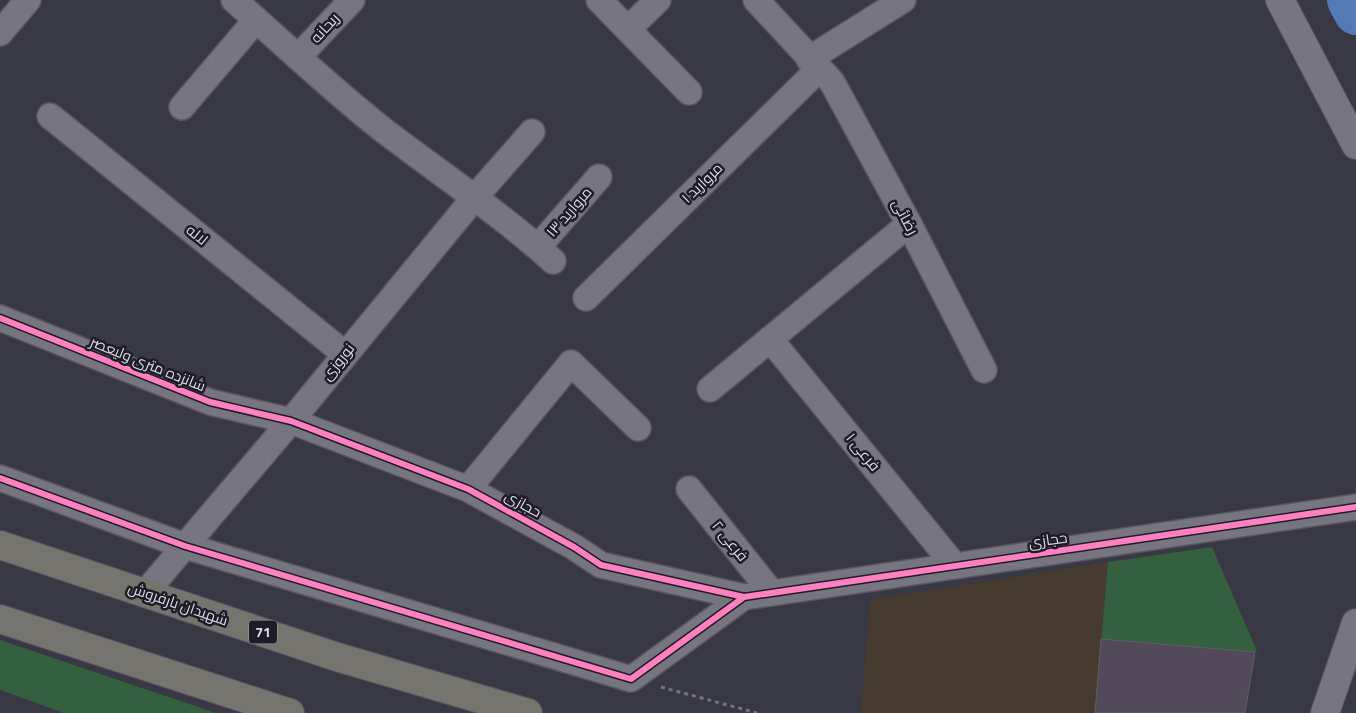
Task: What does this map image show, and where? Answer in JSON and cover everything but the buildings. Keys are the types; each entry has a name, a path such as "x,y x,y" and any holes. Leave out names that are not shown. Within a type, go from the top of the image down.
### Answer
{"highway":[{"name":"شهیدان بارفروش","path":"0,545 337,657 528,713"},
{"path":"0,618 290,713"}],"main road":[{"path":"1280,0 1356,145"},
{"path":"1324,712 1356,623"}],"street":[{"path":"0,33 28,0"},
{"path":"234,0 382,129 475,197"},
{"name":"ریحانه","path":"298,57 352,0"},
{"path":"598,0 689,92"},
{"path":"628,29 658,0"},
{"name":"رضائی","path":"756,0 832,82 909,224 984,370"},
{"name":"مروارید ۱","path":"586,298 814,64 903,0"},
{"path":"182,107 256,20"},
{"name":"لاله","path":"50,116 345,354"},
{"name":"نوروزی","path":"146,593 291,421 475,197 532,132"},
{"name":"مروارید ۱۳","path":"475,197 546,254 600,177"},
{"path":"710,389 909,224"},
{"name":"شانزده متری ولیعصر","path":"0,318 210,402 291,421"},
{"name":"فرعی ۱","path":"770,339 955,566"},
{"path":"468,489 571,363 638,428"},
{"name":"حجازی","path":"291,421 468,489 574,547 601,565 744,597 1356,507"},
{"path":"0,478 185,546 631,679"},
{"name":"فرعی ۲","path":"689,489 772,593"},
{"name":"حجازی","path":"631,679 744,597"}],"path":[{"path":"631,679 757,713"}],"shaded area":[{"path":"1108,562 1095,713 861,713 870,600"}],"green space":[{"path":"1212,547 1257,651 1255,652 1245,713 1095,713 1108,562"},
{"path":"0,640 216,713 64,713 0,690"}],"waterway":[{"path":"1349,0 1356,13"}],"cycle path":[{"path":"0,318 210,402 291,421 468,489 574,547 601,565 744,597"},
{"path":"0,478 185,546 631,679 744,597 1356,507"}]}
